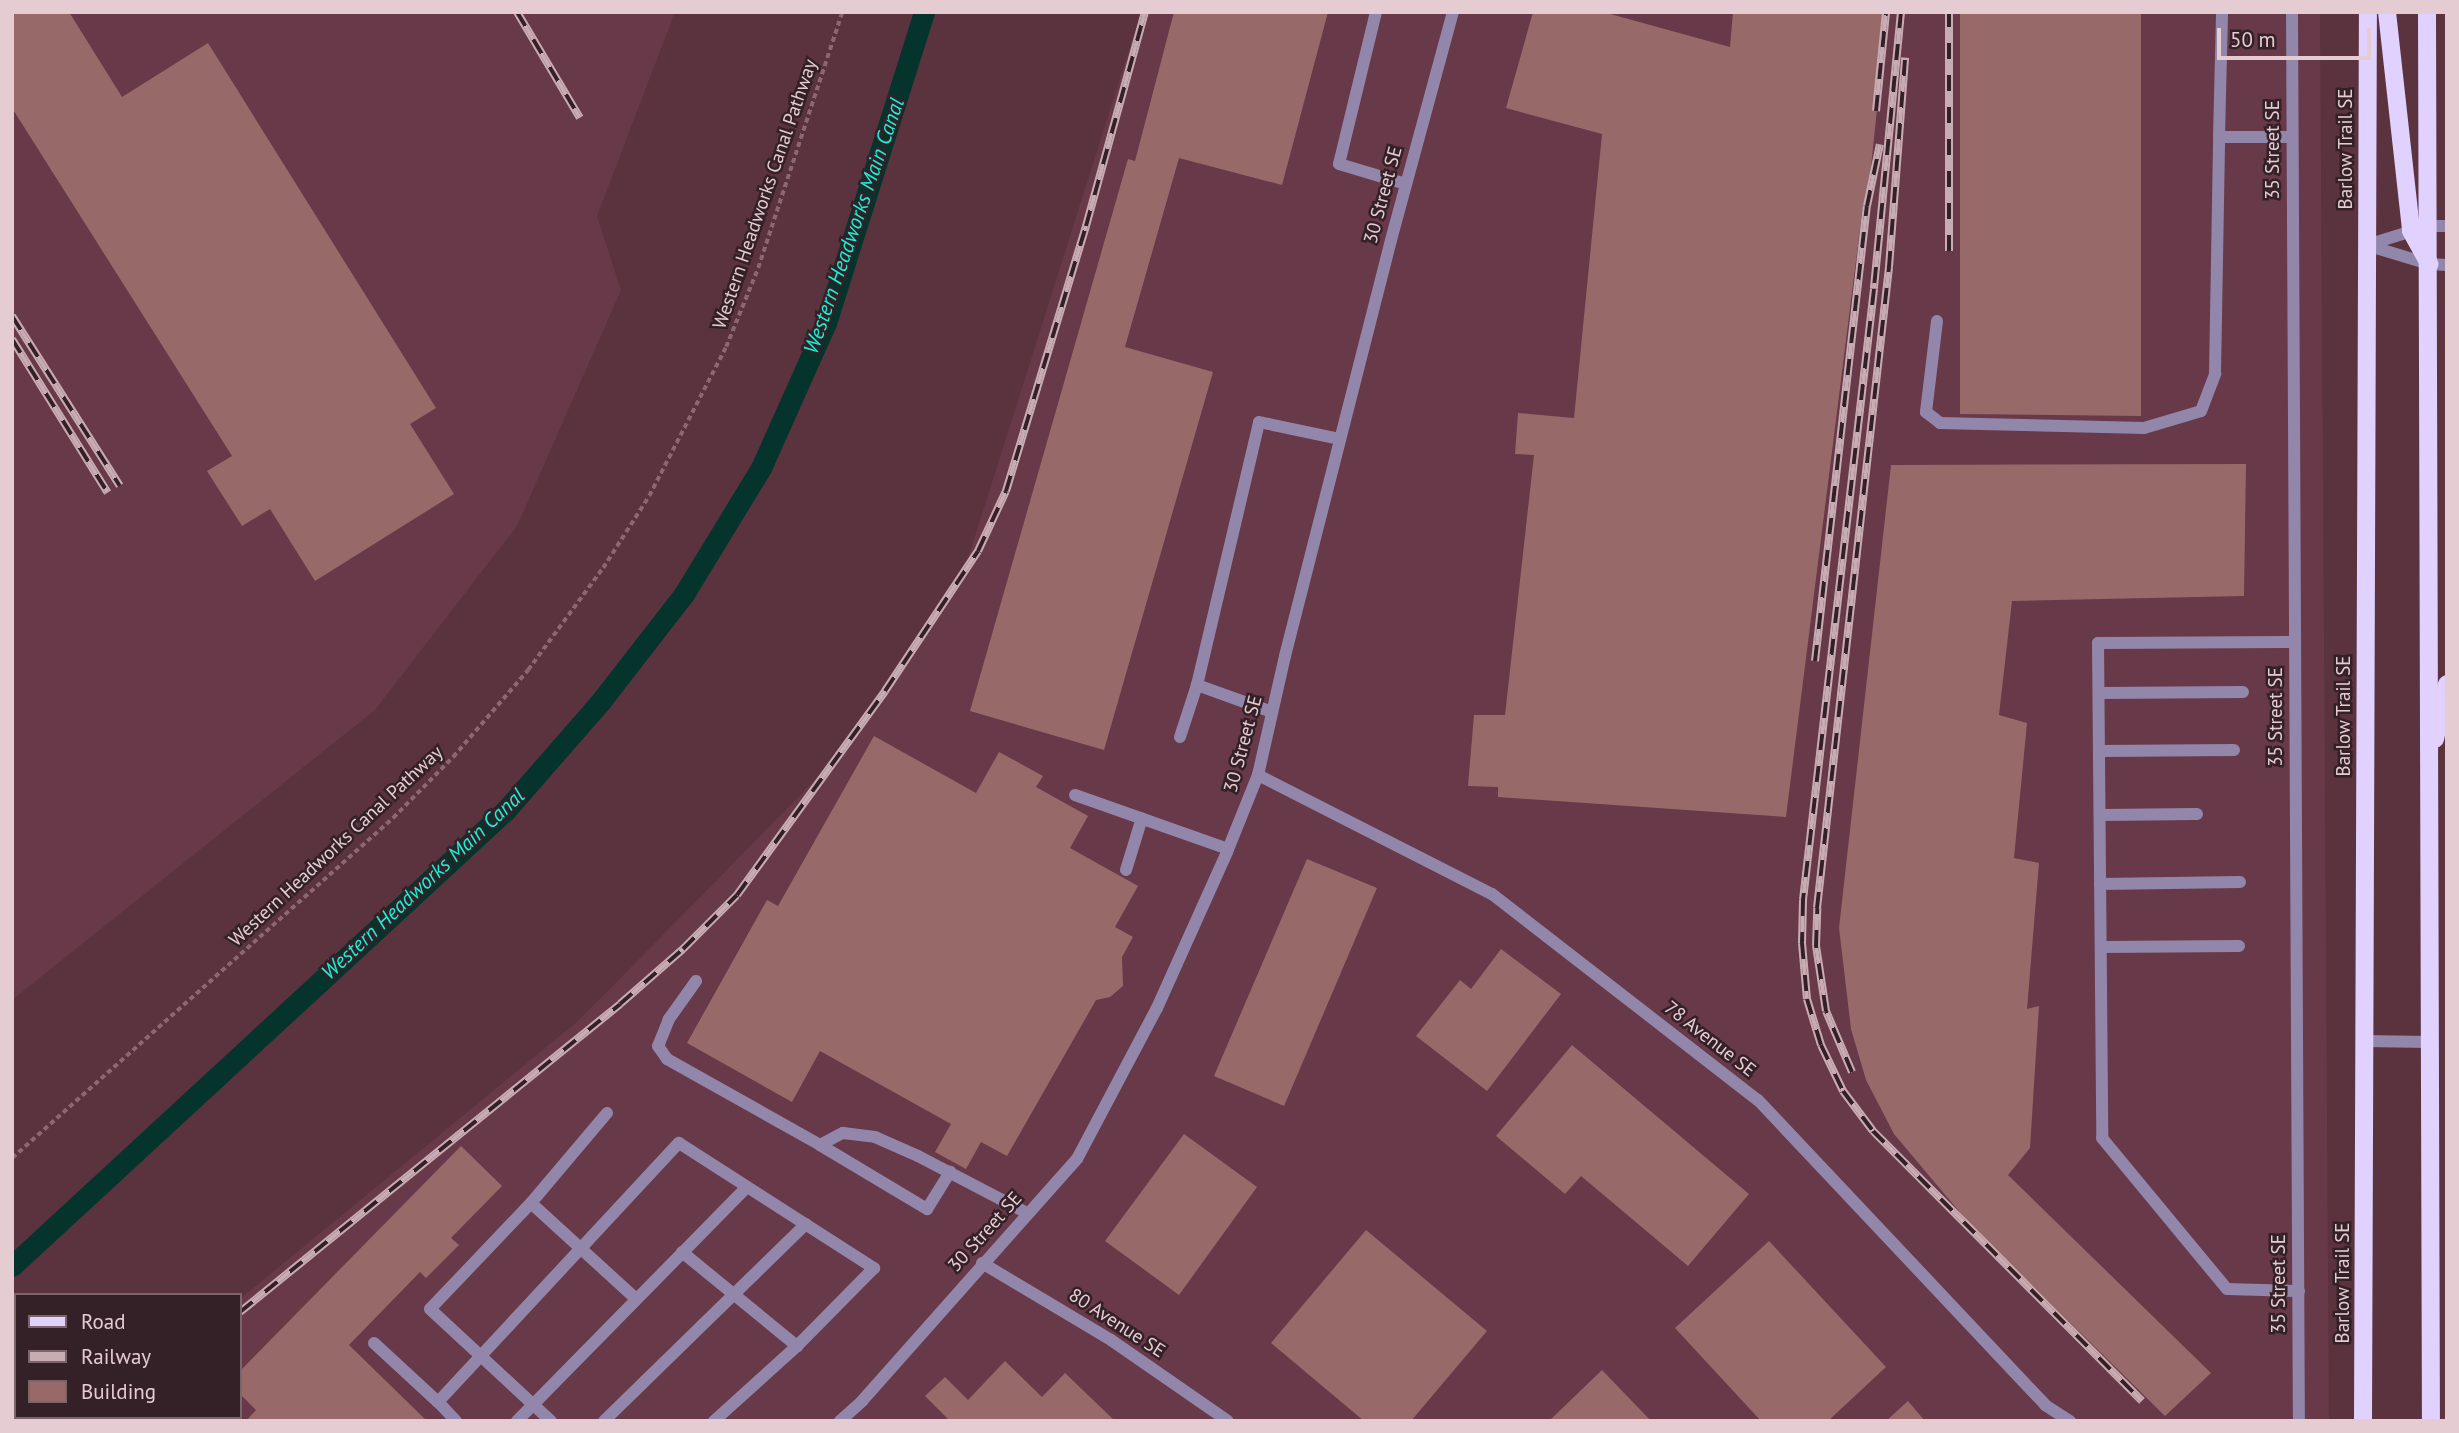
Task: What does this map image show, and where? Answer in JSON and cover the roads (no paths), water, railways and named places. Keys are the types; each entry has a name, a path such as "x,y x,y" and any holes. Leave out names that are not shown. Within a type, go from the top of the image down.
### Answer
{"main road":[{"name":"Barlow Trail SE","path":"2363,1421 2368,12"},
{"path":"2387,12 2420,229 2438,264 2427,773 2431,1421"},
{"path":"2420,229 2427,12"},
{"path":"2427,773 2447,684"}],"street":[{"path":"1376,12 1339,164 1406,184"},
{"name":"30 Street SE","path":"841,1421 862,1401 1077,1159 1157,1009 1228,849 1258,775 1340,439 1454,12"},
{"path":"1937,321 1926,412 1940,423 2144,428 2201,411 2214,374 2222,12"},
{"name":"35 Street SE","path":"2292,12 2299,1421"},
{"path":"2219,136 2292,136"},
{"path":"2367,245 2420,229 2447,226"},
{"path":"2367,245 2438,264"},
{"path":"1180,737 1197,685 1259,422 1340,439"},
{"path":"2295,642 2098,643 2102,1138 2227,1289 2298,1291"},
{"path":"1197,685 1272,712"},
{"path":"2099,692 2243,692"},
{"path":"2099,751 2234,750"},
{"name":"78 Avenue SE","path":"1258,775 1492,894 1758,1100 2045,1405 2070,1421"},
{"path":"1075,795 1228,849"},
{"path":"2101,815 2197,814"},
{"path":"1126,870 1142,818"},
{"path":"2100,884 2240,882"},
{"path":"2101,947 2239,946"},
{"path":"696,981 669,1020 658,1046 667,1059 927,1209 950,1172"},
{"path":"2365,1041 2429,1042"},
{"path":"551,1421 430,1309 531,1203 607,1113"},
{"path":"820,1145 843,1133 875,1137 950,1172 1027,1213"},
{"path":"438,1402 679,1143 874,1268 797,1346 714,1421"},
{"path":"517,1421 747,1186"},
{"path":"531,1203 636,1299"},
{"path":"604,1421 735,1297 806,1224"},
{"path":"682,1252 797,1346"},
{"name":"80 Avenue SE","path":"982,1263 1111,1340 1228,1421"},
{"path":"374,1343 456,1421"}],"waterway":[{"name":"Western Headworks Main Canal","path":"12,1266 506,810 601,701 684,594 761,468 826,323 924,12"}],"railway":[{"path":"517,12 580,118"},
{"path":"242,1310 620,1004 683,949 737,895 885,691 978,551 1006,491 1086,226 1145,12"},
{"path":"1876,111 1886,12"},
{"path":"1901,12 1874,289 1803,900 1802,943 1807,999 1821,1045 1843,1091 1873,1131 2142,1401"},
{"path":"1949,12 1949,251"},
{"path":"1852,1072 1826,1011 1816,946 1817,908 1889,267 1905,58"},
{"path":"1815,661 1867,206 1880,144"},
{"path":"12,316 120,486"},
{"path":"12,339 108,493"}]}
